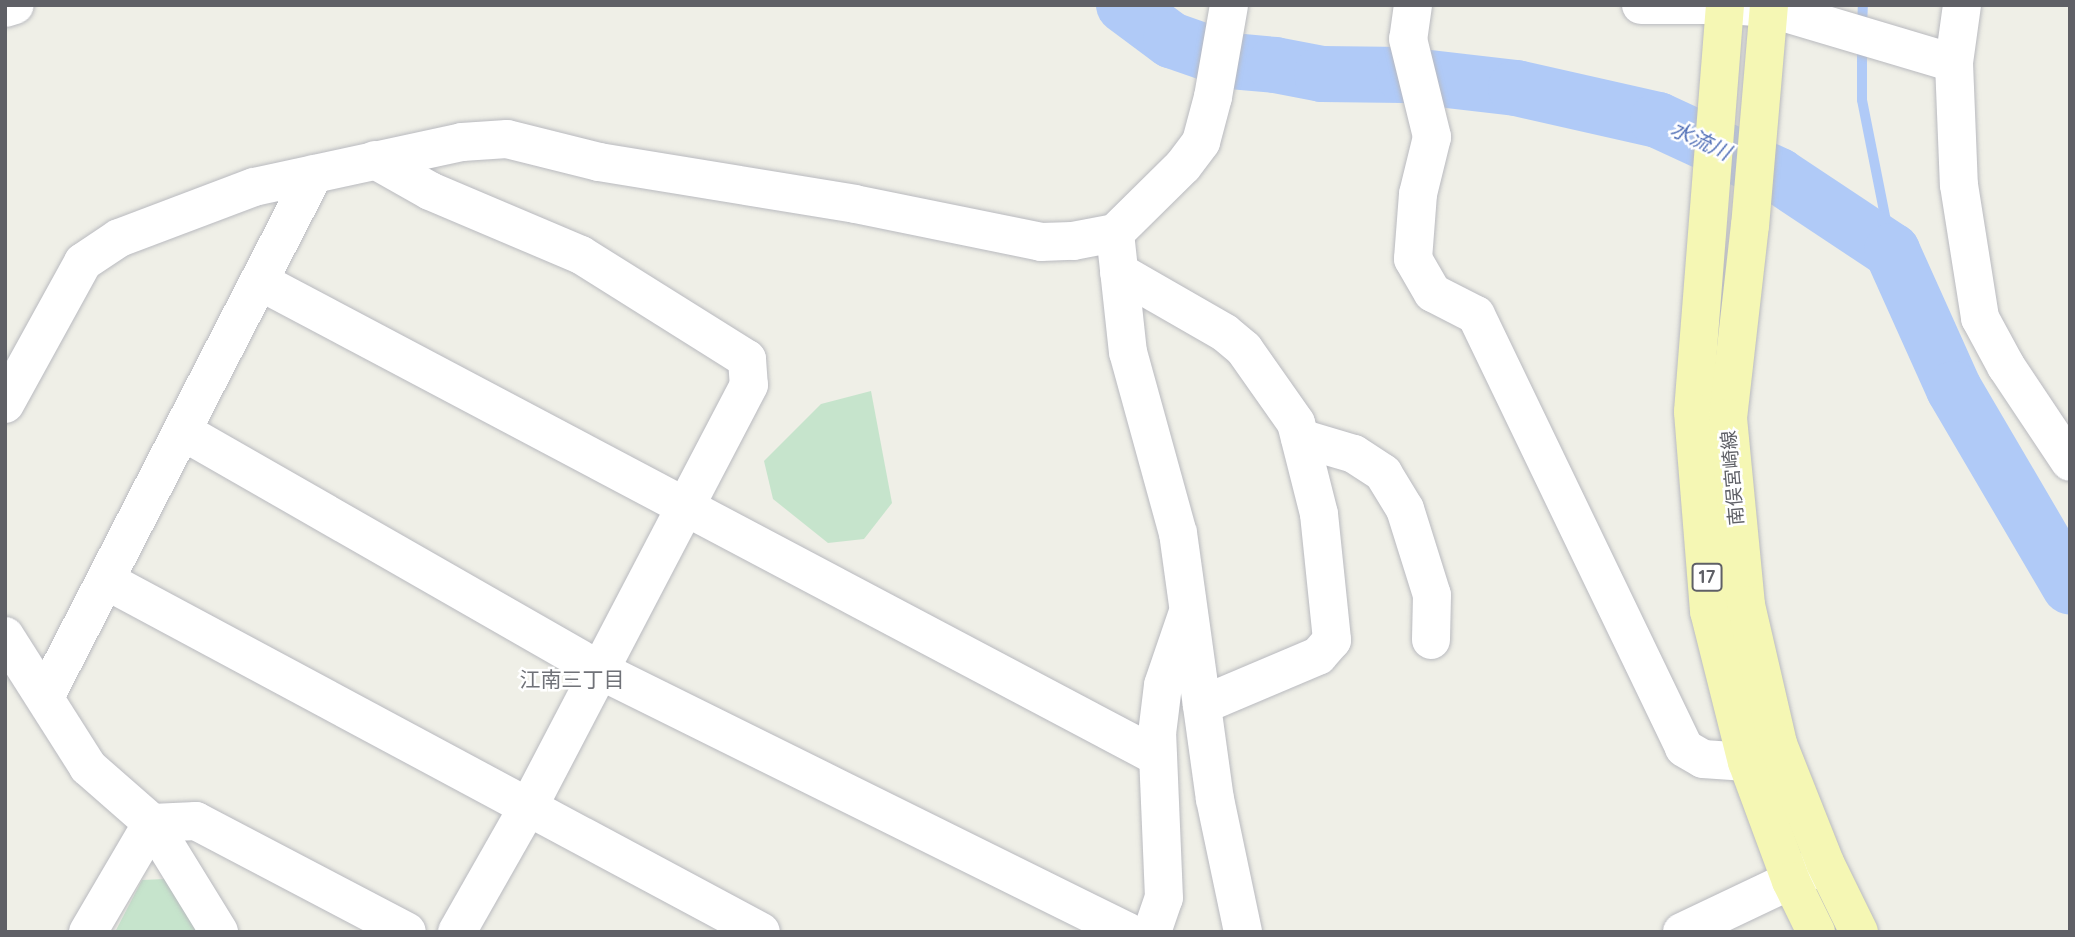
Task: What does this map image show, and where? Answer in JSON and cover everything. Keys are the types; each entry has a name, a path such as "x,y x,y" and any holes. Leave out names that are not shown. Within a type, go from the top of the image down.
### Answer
{"main road":[{"name":"南俣宮崎線","path":"1727,5 1693,412 1709,611 1762,753 1825,863 1859,932"},
{"name":"南俣宮崎線","path":"1769,6 1750,225 1728,418 1762,753 1791,881 1816,932"}],"street":[{"path":"5,8 15,5"},
{"path":"1641,5 1719,5"},
{"path":"1727,5 1769,6 1954,63"},
{"path":"1962,5 1954,63 1959,185 1980,318 2006,366 2070,462"},
{"path":"5,404 83,262 120,238 254,187 462,142 507,139 598,162 855,204 1041,242 1115,233 1183,166 1201,142 1213,97 1226,17"},
{"path":"1410,22 1432,137 1418,194 1413,259 1433,293 1476,315 1684,748 1703,759 1762,753"},
{"path":"375,160 430,191 581,255 747,359 749,385 528,807 457,932"},
{"path":"45,697 314,174"},
{"path":"1115,233 1128,352 1178,533 1215,799 1243,932"},
{"path":"1119,272 1225,332 1244,349 1296,424 1319,513 1332,640 1318,656 1202,705"},
{"path":"259,281 1158,757"},
{"path":"181,431 599,670 1128,932"},
{"path":"1300,438 1354,454 1383,473 1405,509 1432,595 1431,640"},
{"path":"107,581 761,932"},
{"path":"1152,932 1164,898 1157,734 1163,685 1190,606"},
{"path":"5,636 88,767 152,822 219,932"},
{"path":"152,822 196,821 407,932"},
{"path":"88,932 152,822"},
{"path":"1682,932 1825,863"}],"green space":[{"path":"871,391 892,503 864,539 828,543 773,499 764,461 821,404"},
{"path":"165,879 198,932 115,932 142,880"}],"waterway":[{"name":"水流川","path":"1124,5 1171,40 1231,61 1275,65 1322,74 1404,75 1516,88 1658,120 1779,176 1892,251 1954,389 2070,587"},
{"path":"1862,29 1863,5"},
{"path":"1862,44 1862,100 1892,251"}],"district":[{"name":"江南三丁目","path":"572,679"}]}
